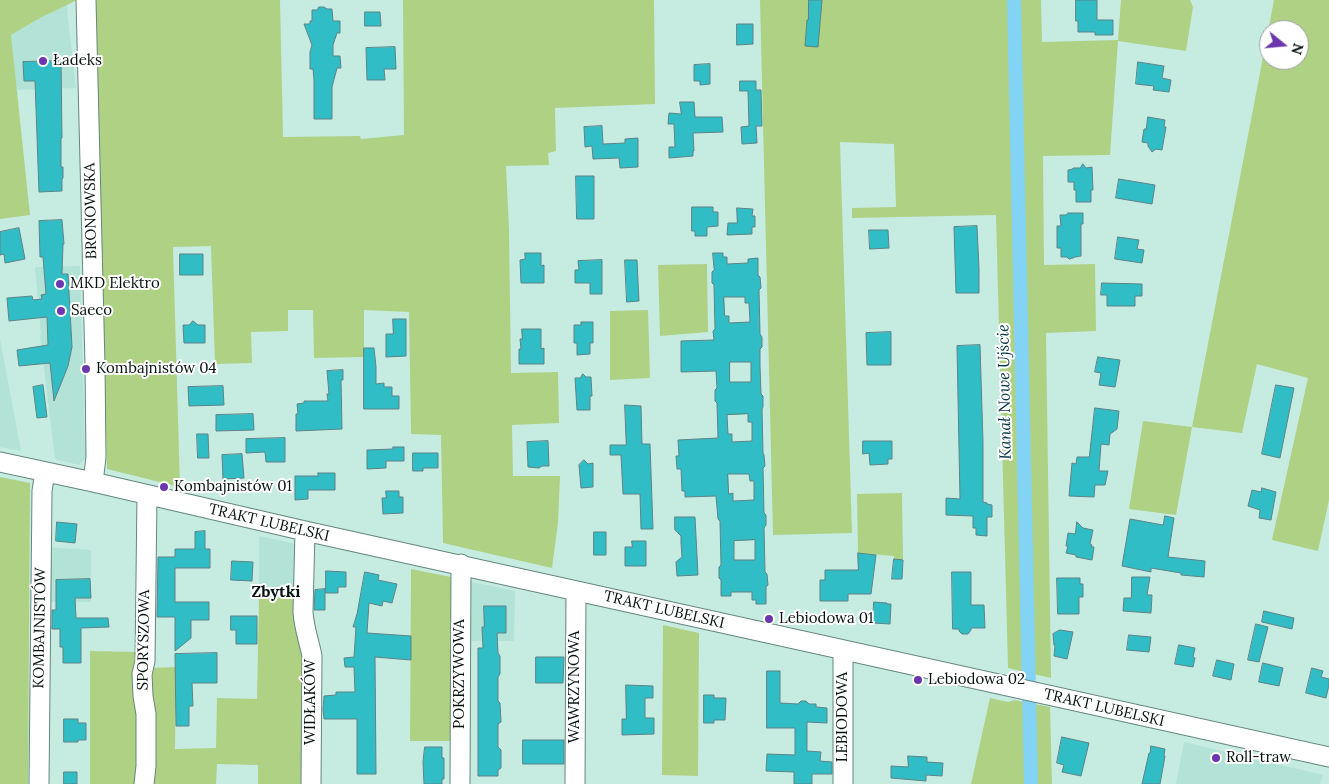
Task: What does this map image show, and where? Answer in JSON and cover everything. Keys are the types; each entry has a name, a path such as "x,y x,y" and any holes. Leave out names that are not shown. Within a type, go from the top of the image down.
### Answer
{"street":[{"name":"BRONOWSKA","path":"86,0 95,365 96,457 93,482"},
{"name":"TRAKT LUBELSKI","path":"0,462 1082,704 1329,757"},
{"name":"KOMBAJNISTÓW","path":"39,784 42,491 45,472"},
{"name":"SPORYSZOWA","path":"144,784 146,714 142,674 145,661 147,495"},
{"name":"WIDŁAKÓW","path":"305,531 303,612 304,626 312,656 311,784"},
{"name":"POKRZYWOWA","path":"460,784 461,564"},
{"name":"WAWRZYNOWA","path":"574,784 576,590"},
{"name":"LEBIODOWA","path":"843,650 843,784"}],"shaded area":[{"name":"Ładeks","path":"67,4 76,88 16,90 11,35"},
{"path":"80,266 85,449 87,449 87,455 79,465 55,459 40,335 35,267"},
{"path":"0,339 21,451 0,447"},
{"path":"259,536 297,544 298,597 259,597"},
{"path":"48,547 91,550 91,602 47,602"},
{"path":"468,581 515,591 514,641 469,641"},
{"name":"Roll-traw","path":"1184,742 1323,775 1320,784 1176,784"}],"green space":[{"path":"0,0 77,0 11,35 30,215 0,219"},
{"path":"94,0 280,0 283,137 360,136 361,139 404,135 403,0 654,0 655,104 555,108 556,151 548,153 549,165 506,166 511,373 558,372 559,423 512,425 513,476 560,476 558,523 552,568 443,543 441,435 411,434 409,312 364,310 364,357 314,358 313,310 288,310 288,331 251,332 252,363 215,364 211,246 173,247 180,487 107,469"},
{"path":"760,0 1041,0 1042,42 1118,40 1121,0 1190,0 1193,7 1186,51 1118,41 1110,155 1043,156 1044,265 1095,264 1096,331 1046,333 1051,678 1008,668 996,215 852,218 852,208 896,207 894,144 840,142 852,533 773,535"},
{"path":"1274,0 1329,0 1329,500 1318,551 1272,540 1308,378 1257,364 1242,433 1192,427 1261,70 1309,70 1309,20 1270,20"},
{"path":"707,264 708,332 660,336 658,265"},
{"path":"648,310 650,378 610,380 610,311"},
{"path":"1143,421 1192,427 1176,515 1129,509"},
{"path":"0,477 30,483 28,784 0,784"},
{"path":"902,493 903,560 894,560 894,556 858,553 857,494"},
{"path":"411,569 451,577 452,741 410,741"},
{"path":"259,597 298,597 306,647 306,784 258,784 258,765 217,764 216,784 149,784 149,668 176,667 175,749 216,748 217,698 257,699"},
{"path":"663,625 699,633 698,776 662,775"},
{"path":"90,651 141,652 140,784 90,784"},
{"path":"990,698 1008,702 1014,700 1050,707 1052,784 971,784"}],"building":[{"path":"809,0 822,0 818,47 805,46"},
{"path":"1076,0 1097,0 1097,20 1113,20 1113,35 1095,35 1095,32 1078,32"},
{"path":"319,7 332,9 333,21 340,21 340,33 337,33 333,45 333,56 340,56 341,68 337,68 332,87 332,119 314,119 314,80 313,69 310,69 312,45 304,24 310,24 310,21 312,21 312,10 317,10"},
{"path":"365,12 380,12 381,26 365,26"},
{"path":"737,24 753,24 753,44 737,45"},
{"path":"395,47 396,69 384,69 385,80 367,80 366,48"},
{"path":"61,61 62,191 39,192 35,81 24,81 23,62"},
{"path":"1138,62 1164,66 1162,78 1171,80 1169,92 1153,90 1154,86 1136,84"},
{"path":"710,64 710,84 700,85 700,81 694,81 694,65"},
{"path":"740,81 756,81 756,90 761,90 762,126 756,126 757,143 742,144 741,127 749,126 748,91 740,91"},
{"path":"680,102 694,102 695,117 722,117 723,132 693,133 693,156 669,158 669,147 675,147 674,124 668,124 669,113 681,114"},
{"path":"1148,117 1165,120 1164,127 1166,127 1162,150 1156,149 1152,152 1148,143 1142,142"},
{"path":"602,126 603,144 625,143 625,139 638,138 638,167 620,168 619,158 593,159 592,146 585,147 584,127"},
{"path":"1083,164 1086,168 1092,167 1093,190 1091,190 1091,202 1076,202 1074,182 1068,182 1068,170 1080,168"},
{"path":"576,176 594,176 594,219 577,219"},
{"path":"1119,179 1155,185 1152,204 1116,198"},
{"path":"692,207 713,207 713,212 718,212 718,226 707,227 707,236 695,236 695,231 692,231"},
{"path":"737,208 753,209 752,216 755,216 755,227 752,227 752,234 727,235 728,223 737,223"},
{"path":"1083,213 1081,256 1069,259 1061,257 1061,248 1057,248 1057,226 1061,226 1060,215"},
{"path":"62,220 64,244 62,274 68,274 72,347 68,366 54,401 50,363 19,366 17,350 48,345 47,317 9,321 7,298 32,296 33,300 42,299 41,295 46,294 43,257 40,257 39,221"},
{"path":"977,226 979,293 956,293 954,227"},
{"path":"19,228 25,259 5,263 4,254 0,255 0,232"},
{"path":"869,230 888,230 889,248 870,249"},
{"path":"1118,237 1139,240 1137,249 1144,250 1142,263 1115,259"},
{"path":"525,253 541,253 541,266 544,265 544,283 521,283 520,260 525,259"},
{"path":"713,253 723,253 723,257 727,257 727,264 748,263 748,259 758,258 758,275 761,288 759,290 760,334 762,337 760,366 765,466 763,468 764,513 766,515 766,525 764,528 765,572 768,585 766,587 766,604 756,604 756,600 752,600 752,592 731,592 731,596 721,596 721,580 719,578 719,567 721,565 720,521 718,519 716,496 685,497 685,491 682,491 681,469 677,469 676,456 679,456 678,440 718,438 717,403 715,401 715,390 717,388 716,371 681,372 681,341 714,340 714,285 712,283 712,272 714,270","holes":["724,297 745,297 745,303 749,303 750,322 729,323 729,316 725,316","730,362 751,362 751,382 730,382","748,414 748,422 752,422 752,441 732,442 732,434 728,434 727,415","728,474 749,474 750,481 754,481 754,500 733,501 733,493 729,494","755,540 755,560 734,560 734,541"]},
{"path":"180,254 203,254 203,275 180,275"},
{"path":"602,260 602,294 590,294 590,283 575,283 575,270 579,270 578,261"},
{"path":"625,260 637,260 639,301 627,302"},
{"path":"1102,283 1142,284 1142,296 1135,296 1135,306 1107,306 1107,295 1101,295"},
{"path":"393,319 406,319 406,356 386,357 386,334 393,334"},
{"path":"193,321 198,325 205,325 205,343 184,343 183,325 189,325"},
{"path":"581,322 593,322 593,343 590,343 590,354 577,355 577,343 574,343 574,325 581,325"},
{"path":"522,329 541,329 541,349 544,348 544,364 519,364"},
{"path":"891,332 891,365 867,365 866,333"},
{"path":"980,345 983,502 992,505 992,517 987,517 987,536 976,535 976,528 973,528 973,516 946,515 946,498 960,499 957,346"},
{"path":"364,348 374,348 376,384 384,383 384,387 392,387 392,396 399,396 399,409 364,409"},
{"path":"1098,357 1120,360 1115,387 1099,385 1101,373 1095,372"},
{"path":"343,370 343,380 341,380 342,429 296,431 297,404 304,403 304,401 328,401 327,371"},
{"path":"583,374 586,377 591,377 592,396 590,396 590,410 577,410 575,378 580,378"},
{"path":"43,385 47,417 37,418 33,387"},
{"path":"1276,385 1294,388 1280,458 1262,454"},
{"path":"223,386 224,405 189,406 188,387"},
{"path":"625,405 641,406 642,444 650,444 653,529 641,529 640,494 623,494 621,455 610,455 610,445 626,445"},
{"path":"1095,408 1119,411 1117,429 1110,434 1109,445 1101,444 1099,471 1108,471 1105,485 1095,485 1094,497 1069,496 1072,463 1076,464 1077,457 1089,457"},
{"path":"253,414 254,430 216,431 216,415"},
{"path":"197,434 208,434 209,458 198,458"},
{"path":"285,438 285,462 266,462 265,452 246,453 246,439"},
{"path":"548,441 549,466 539,468 528,467 527,442"},
{"path":"863,441 892,441 892,459 888,459 888,464 870,465 869,453 863,454"},
{"path":"393,447 404,447 404,461 386,461 386,468 367,469 367,450 393,449"},
{"path":"413,453 438,453 438,468 423,468 423,471 413,471"},
{"path":"242,454 244,478 223,479 222,455"},
{"path":"584,460 588,464 593,463 593,487 581,488 579,465"},
{"path":"318,473 335,473 335,490 308,490 308,499 295,500 295,476 318,476"},
{"path":"1262,488 1276,492 1271,520 1259,518 1260,510 1248,506 1252,490 1261,492"},
{"path":"386,491 399,491 399,497 403,497 403,513 383,514 382,498 386,498"},
{"path":"1165,516 1174,518 1168,557 1205,561 1204,577 1181,575 1181,573 1151,568 1151,572 1122,566 1130,519 1163,525"},
{"path":"675,517 695,517 698,575 677,576 676,562 682,557 681,536 675,530"},
{"path":"57,522 77,524 75,543 56,541"},
{"path":"1077,522 1083,528 1093,530 1090,544 1092,545 1091,547 1094,547 1092,560 1066,553 1068,533 1075,534"},
{"path":"205,531 205,549 210,549 210,568 175,568 175,602 209,602 209,620 191,620 191,638 175,651 175,617 157,617 158,557 175,557 175,549 195,549 195,532"},
{"path":"594,532 606,532 606,555 594,555"},
{"path":"632,541 646,541 646,566 625,566 625,547 632,547"},
{"path":"858,553 876,555 871,594 848,594 848,601 820,601 820,580 825,580 825,570 858,570"},
{"path":"894,559 903,560 902,579 892,579"},
{"path":"232,561 253,562 252,581 231,580"},
{"path":"326,571 346,572 346,587 338,587 338,593 326,593"},
{"path":"365,572 379,575 378,580 397,584 392,603 383,601 382,606 369,603 367,633 411,636 411,660 375,657 376,774 357,774 357,719 324,719 323,710 324,696 336,695 336,692 355,692 354,667 345,667 344,658 354,657 356,627 353,627"},
{"path":"952,572 971,572 971,605 984,605 985,628 971,628 968,634 962,634 959,629 953,629"},
{"path":"1132,577 1150,577 1147,595 1152,595 1151,613 1123,611 1124,598 1131,598"},
{"path":"1057,578 1080,578 1080,584 1083,584 1083,597 1079,597 1079,614 1058,614"},
{"path":"90,579 91,598 75,598 76,618 108,618 109,627 81,628 81,663 63,663 63,647 60,647 60,629 52,629 52,610 56,610 56,580"},
{"path":"325,589 325,610 314,610 315,590"},
{"path":"874,602 891,604 890,624 873,623"},
{"path":"484,606 506,606 506,633 497,633 498,653 500,656 498,701 500,703 501,722 498,724 498,747 501,750 501,768 498,770 498,776 478,776 478,648 483,648"},
{"path":"1264,611 1294,618 1292,629 1262,622"},
{"path":"231,616 257,616 257,644 236,644 236,630 231,630"},
{"path":"1256,624 1268,627 1259,662 1248,660"},
{"path":"1060,630 1073,632 1067,659 1054,656 1053,634"},
{"path":"1129,635 1151,637 1149,652 1127,650"},
{"path":"1179,645 1195,648 1193,667 1175,664"},
{"path":"217,653 217,683 192,683 193,706 189,706 189,726 176,726 175,654"},
{"path":"536,657 564,657 563,683 536,683"},
{"path":"1217,660 1234,664 1231,680 1213,676"},
{"path":"1263,663 1283,668 1279,686 1259,682"},
{"path":"1312,668 1323,671 1321,677 1329,679 1326,698 1306,693"},
{"path":"767,671 780,671 780,703 798,704 801,701 806,701 809,704 816,704 816,707 827,708 827,723 807,722 807,751 821,752 820,761 832,762 832,774 812,774 812,784 794,784 794,772 766,771 767,754 795,755 795,728 767,728"},
{"path":"626,685 653,686 653,698 645,698 645,718 654,718 654,734 622,735 622,719 626,719"},
{"path":"704,695 714,695 714,698 726,698 725,720 714,720 714,723 704,723"},
{"path":"64,719 78,719 78,723 86,723 86,740 64,742"},
{"path":"1062,737 1089,743 1081,776 1062,772 1064,765 1057,763"},
{"path":"523,740 564,740 564,764 523,764"},
{"path":"1151,746 1165,749 1160,784 1142,784 1150,753"},
{"path":"425,747 442,747 444,779 442,779 442,784 424,784 423,762"},
{"path":"908,756 927,757 927,762 943,763 942,776 926,775 926,781 891,778 891,766 908,767"},
{"path":"64,772 77,772 77,784 64,784"}],"waterway":[{"name":"Kanał Nowe Ujście","path":"1014,0 1031,784"}],"place":[{"name":"Ładeks","path":"43,61"},
{"name":"MKD Elektro","path":"60,284"},
{"name":"Saeco","path":"61,311"},
{"name":"Kombajnistów 04","path":"86,369"},
{"name":"Kombajnistów 01","path":"164,487"},
{"name":"Lebiodowa 01","path":"769,619"},
{"name":"Lebiodowa 02","path":"918,680"},
{"name":"Roll-traw","path":"1216,758"}],"district":[{"name":"Zbytki","path":"276,592"}]}
